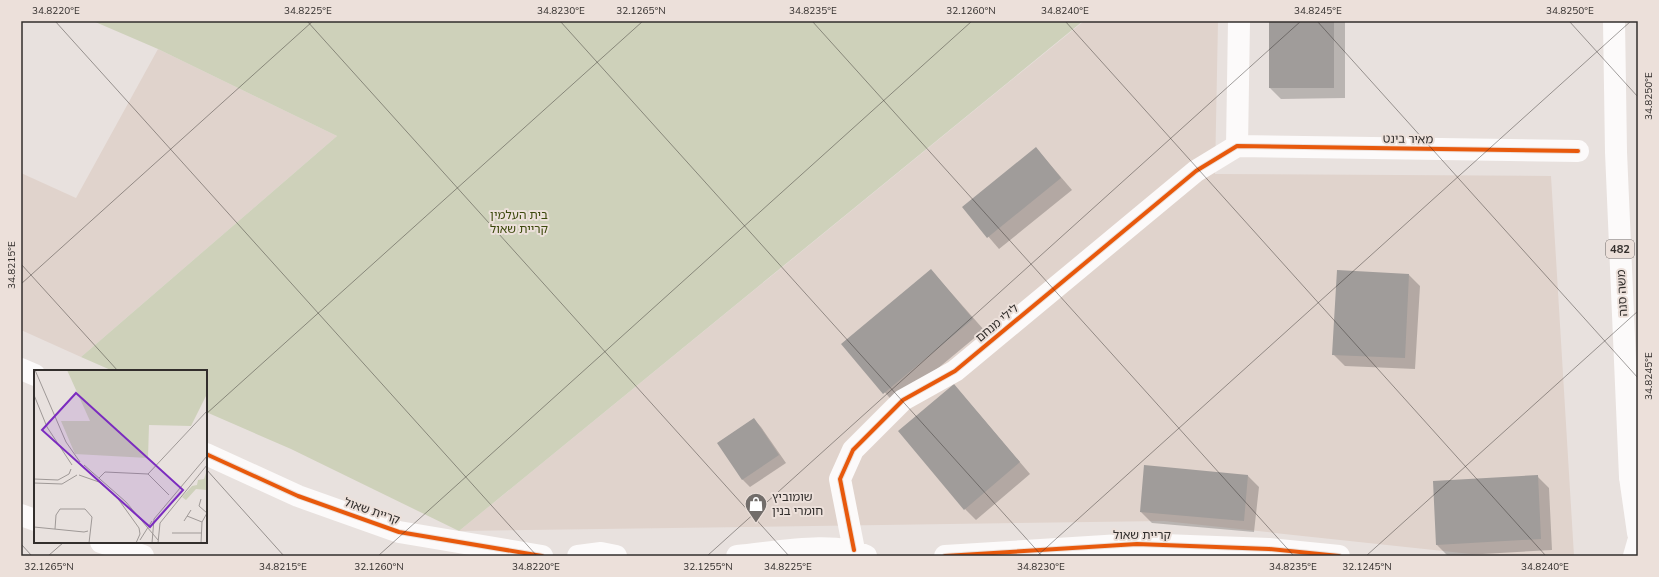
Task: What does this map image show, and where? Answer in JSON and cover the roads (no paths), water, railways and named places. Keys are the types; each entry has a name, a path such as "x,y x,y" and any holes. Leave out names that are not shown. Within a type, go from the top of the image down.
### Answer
{"street":[{"path":"1237,146 1239,21"},
{"name":"משה סנה","path":"1614,21 1616,152 1638,533"},
{"name":"מאיר בינט","path":"1237,146 1578,151"},
{"name":"לילי מנחם","path":"860,553 840,479 853,450 903,400 955,371 1196,172 1237,146"},
{"path":"21,369 34,375"},
{"name":"קריית שאול","path":"207,454 298,496 399,532 542,556"},
{"path":"21,515 34,520"},
{"path":"1634,556 1638,542"},
{"path":"104,543 143,556"},
{"name":"קריית שאול","path":"945,556 1137,544 1269,549 1339,556"},
{"path":"737,556 828,548 860,553"},
{"name":"קריית שאול","path":"1233,556 1269,549"},
{"path":"578,556 601,553 616,556"}],"place":[{"name":"שומוביץ חומרי בנין","path":"756,524"}],"park label":[{"name":"בית העלמין קריית שאול","path":"519,222"}]}
